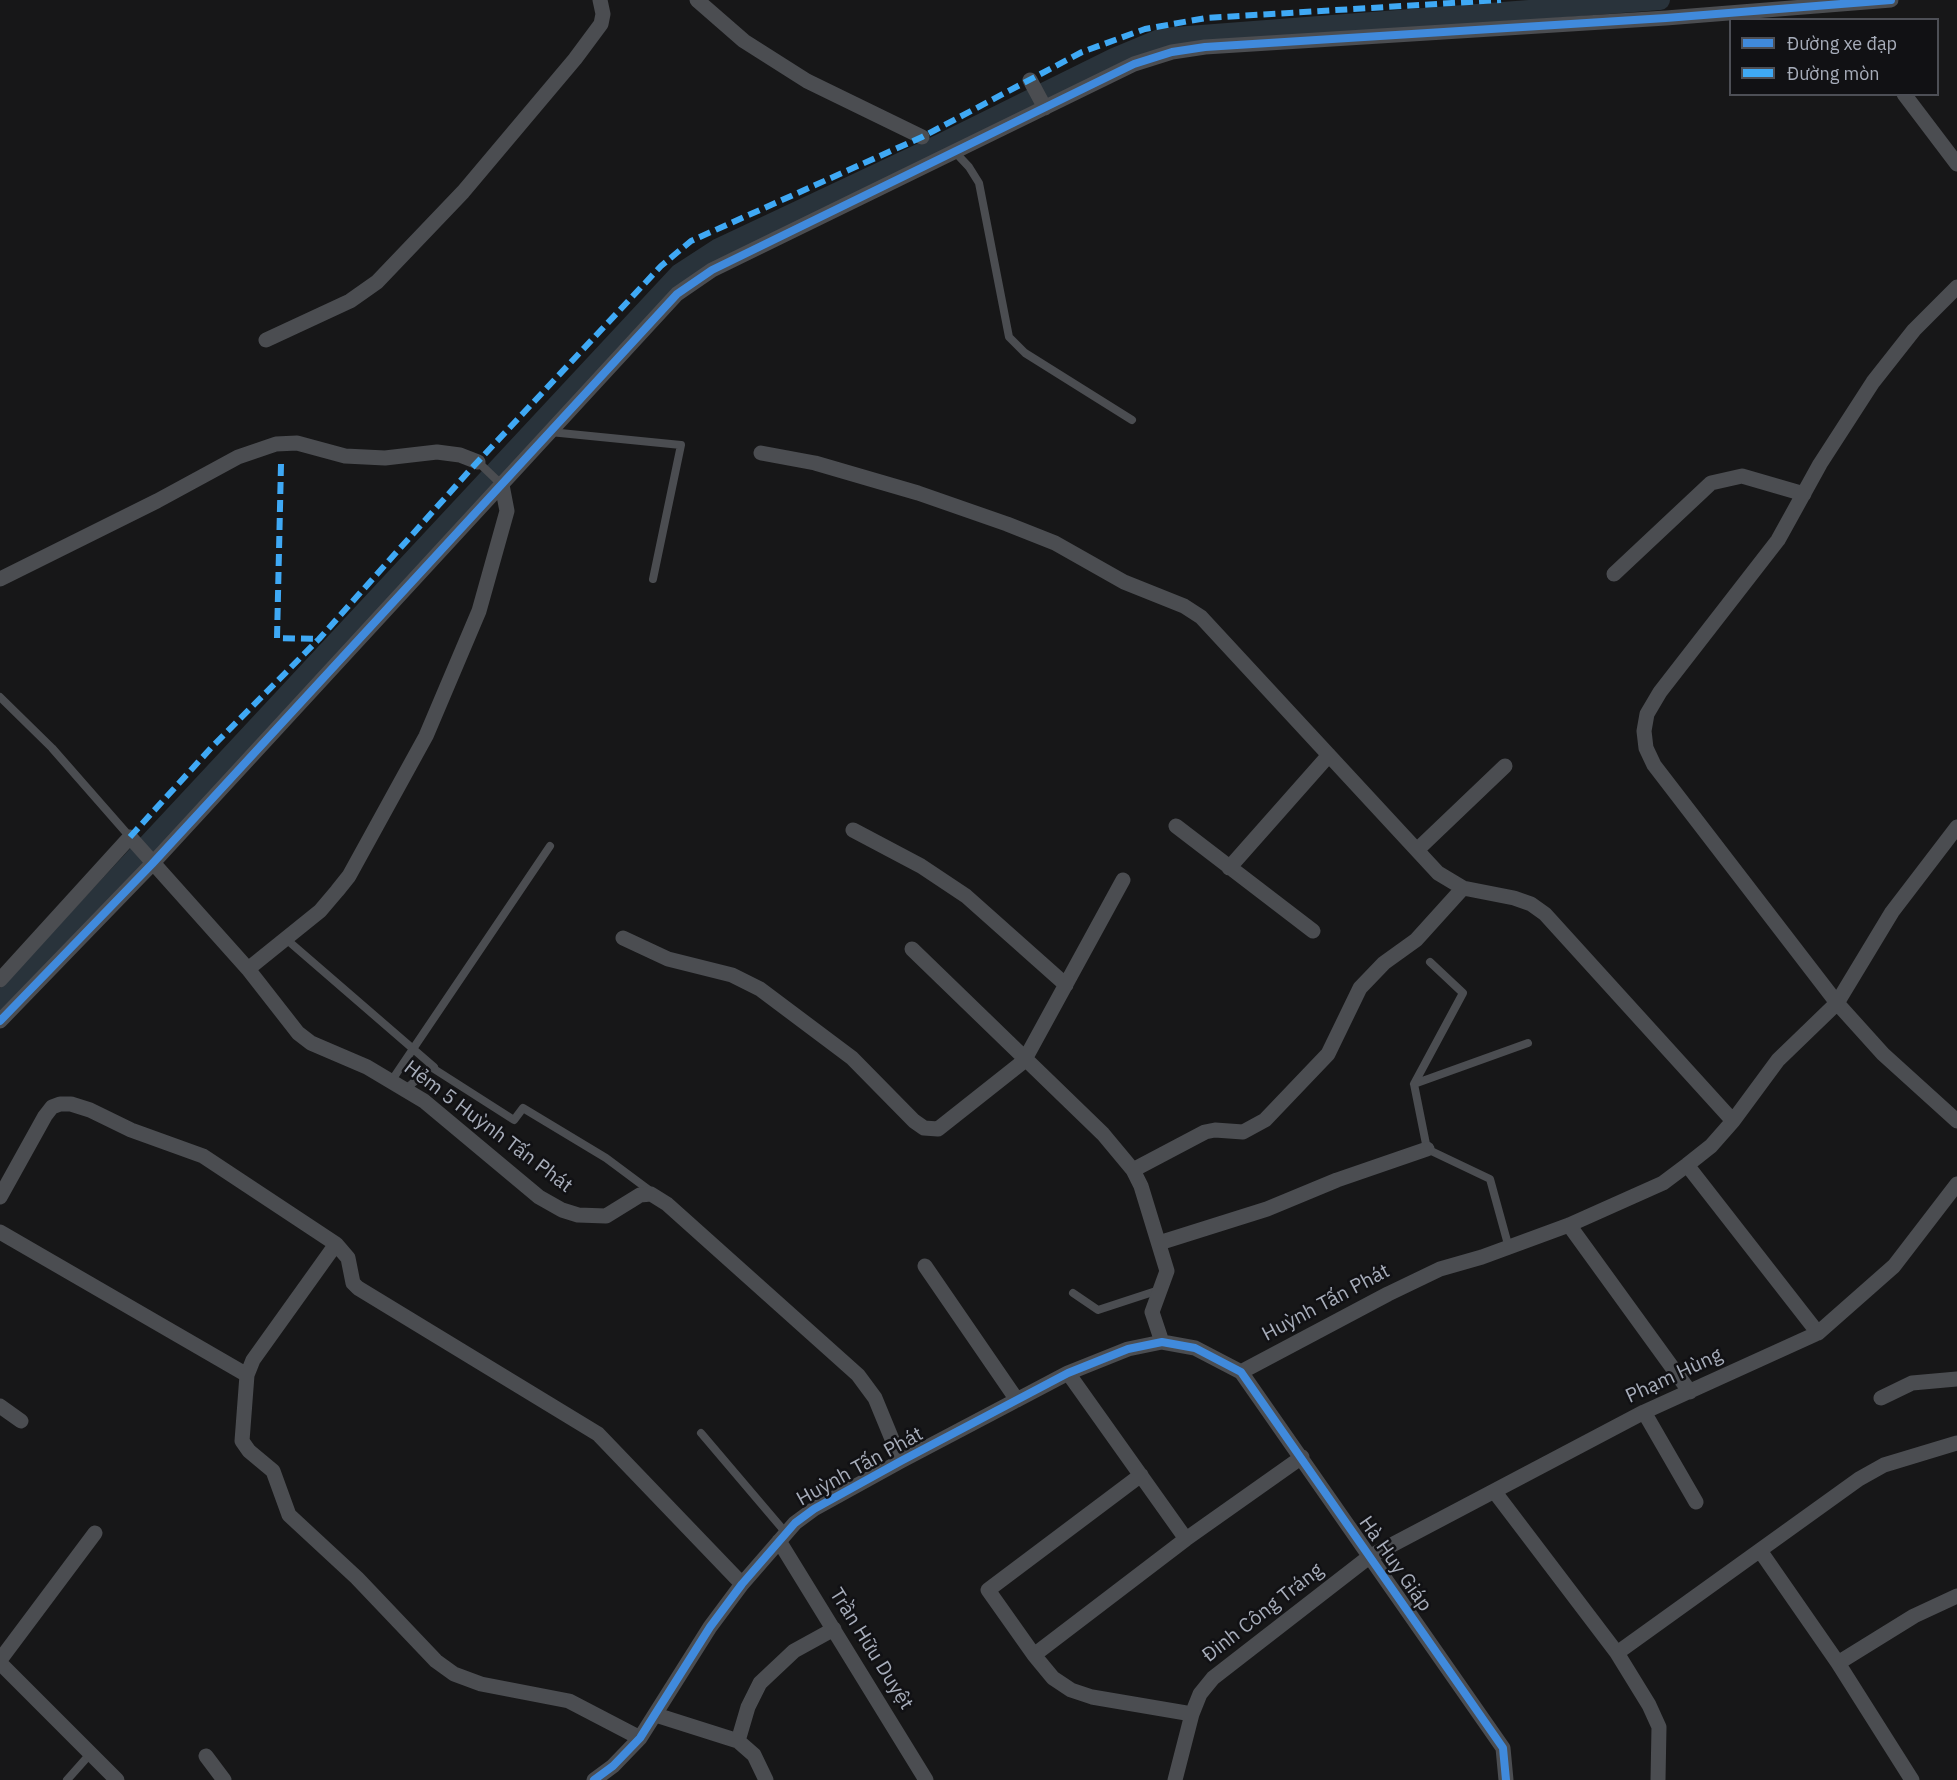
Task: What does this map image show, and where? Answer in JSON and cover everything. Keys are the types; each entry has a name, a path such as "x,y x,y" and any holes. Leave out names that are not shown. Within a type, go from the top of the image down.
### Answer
{"street":[{"path":"266,340 350,301 377,282 463,192 581,51 601,24 603,14 600,0"},
{"path":"697,0 744,41 807,81 922,137"},
{"path":"0,980 142,852 502,484 677,294 712,270 1134,64 1172,52 1204,47 1666,18 1891,0"},
{"path":"1030,80 1045,108"},
{"path":"1906,96 1957,164"},
{"path":"1957,287 1892,355 1849,418 1772,548 1660,692 1647,714 1644,731 1646,748 1654,765 1837,1003 1883,1054 1957,1121"},
{"path":"0,579 157,501 237,457 276,444 297,443 345,456 385,458 436,452 460,455 478,462"},
{"path":"761,453 815,463 918,493 1007,524 1055,543 1124,582 1184,606 1216,629 1438,873 1463,888 1514,898 1531,904 1545,914 1733,1120"},
{"path":"1614,574 1711,483 1742,476 1804,494"},
{"path":"248,969 320,911 349,876 426,736 479,611 507,511 502,484"},
{"path":"1229,868 1329,755"},
{"path":"1417,850 1505,766"},
{"path":"1176,826 1313,931"},
{"name":"Huỳnh Tấn Phát","path":"594,1780 613,1766 640,1738 710,1627 741,1584 782,1537 814,1509 1068,1373 1128,1349 1162,1342 1195,1348 1241,1372 1440,1269 1509,1248 1569,1226 1663,1183 1711,1146 1778,1060 1837,1003 1892,912 1957,827"},
{"path":"853,830 921,866 966,896 1066,986"},
{"path":"0,1021 142,852"},
{"name":"Hẻm 5 Huỳnh Tấn Phát","path":"142,852 248,969 298,1032 327,1052 392,1080 406,1089 449,1120 539,1197 562,1210 578,1215 606,1216 640,1195 651,1194 659,1198"},
{"path":"623,938 668,958 732,975 760,989 852,1058 914,1121 931,1130 938,1129 1024,1061 1124,880"},
{"path":"1133,1170 1205,1132 1215,1130 1243,1132 1266,1120 1328,1054 1360,988 1384,963 1416,940 1463,888"},
{"path":"912,949 1024,1061 1103,1134 1133,1170 1142,1186 1167,1270 1152,1312 1162,1342"},
{"path":"0,1197 52,1107 71,1104 131,1130 203,1156 336,1244 348,1257 353,1283 358,1288 598,1434 741,1584"},
{"path":"1158,1243 1267,1209 1337,1180 1427,1149"},
{"path":"1687,1166 1818,1333"},
{"name":"Phạm Hùng","path":"1369,1557 1644,1412 1818,1333 1894,1266 1957,1184"},
{"path":"659,1198 858,1375 875,1398 901,1461"},
{"path":"1569,1226 1690,1392"},
{"path":"0,1232 247,1375"},
{"path":"336,1244 254,1360 247,1375 242,1441 249,1452 273,1471 289,1515 357,1578 436,1661 454,1674 481,1684 569,1701 640,1738"},
{"path":"925,1266 1017,1400"},
{"name":"Hà Huy Giáp","path":"1241,1372 1503,1748 1506,1780"},
{"path":"1068,1373 1186,1539"},
{"path":"1881,1398 1912,1383 1957,1379"},
{"path":"0,1406 21,1421"},
{"path":"1644,1412 1696,1502"},
{"path":"1617,1653 1761,1552 1825,1502 1884,1465 1957,1443"},
{"path":"1034,1655 1186,1539 1302,1457"},
{"path":"1141,1475 988,1590 1053,1678 1071,1690 1092,1697 1192,1714"},
{"path":"1494,1491 1617,1653 1649,1705 1659,1727 1658,1780"},
{"path":"95,1533 0,1661 117,1780"},
{"name":"Trần Hữu Duyệt","path":"782,1537 834,1629 926,1780"},
{"path":"1761,1552 1838,1663 1912,1780"},
{"name":"Đinh Công Tráng","path":"1176,1780 1192,1714 1200,1694 1213,1678 1369,1557"},
{"path":"1838,1663 1914,1616 1957,1596"},
{"path":"738,1741 748,1707 760,1683 794,1651 834,1629"},
{"path":"656,1715 738,1741 754,1755 766,1780"},
{"path":"206,1756 224,1780"}],"lane":[{"path":"955,152 969,167 979,183 1009,337 1025,353 1132,420"},
{"path":"549,432 681,445 653,579"},
{"path":"478,462 502,484"},
{"path":"0,697 52,748 142,852"},
{"path":"392,1080 550,846"},
{"path":"286,939 414,1047 437,1070"},
{"path":"1430,962 1463,993 1414,1084 1427,1149 1490,1179 1509,1248"},
{"path":"1414,1084 1528,1043"},
{"path":"406,1089 431,1067 514,1120 523,1108 606,1158 659,1198"},
{"path":"1072,1293 1098,1310 1160,1290"},
{"path":"701,1433 782,1537"},
{"path":"67,1780 91,1753"}],"waterway":[{"path":"0,1003 679,274 719,248 940,144 1114,58 1162,38 1660,0"}],"marked path":[{"path":"130,837 211,748 319,639 470,470 661,266 691,241 922,137 1082,52 1145,29 1206,18 1501,0"},
{"path":"281,464 277,638 319,639"}],"cycle path":[{"path":"0,1021 152,864 677,294 712,270 1134,64 1172,52 1205,47 1666,18 1891,0"},
{"path":"594,1780 613,1766 640,1738 710,1627 742,1584 795,1523 814,1509 901,1461 1068,1373 1128,1349 1162,1342 1195,1348 1241,1372 1503,1748 1506,1780"}]}
